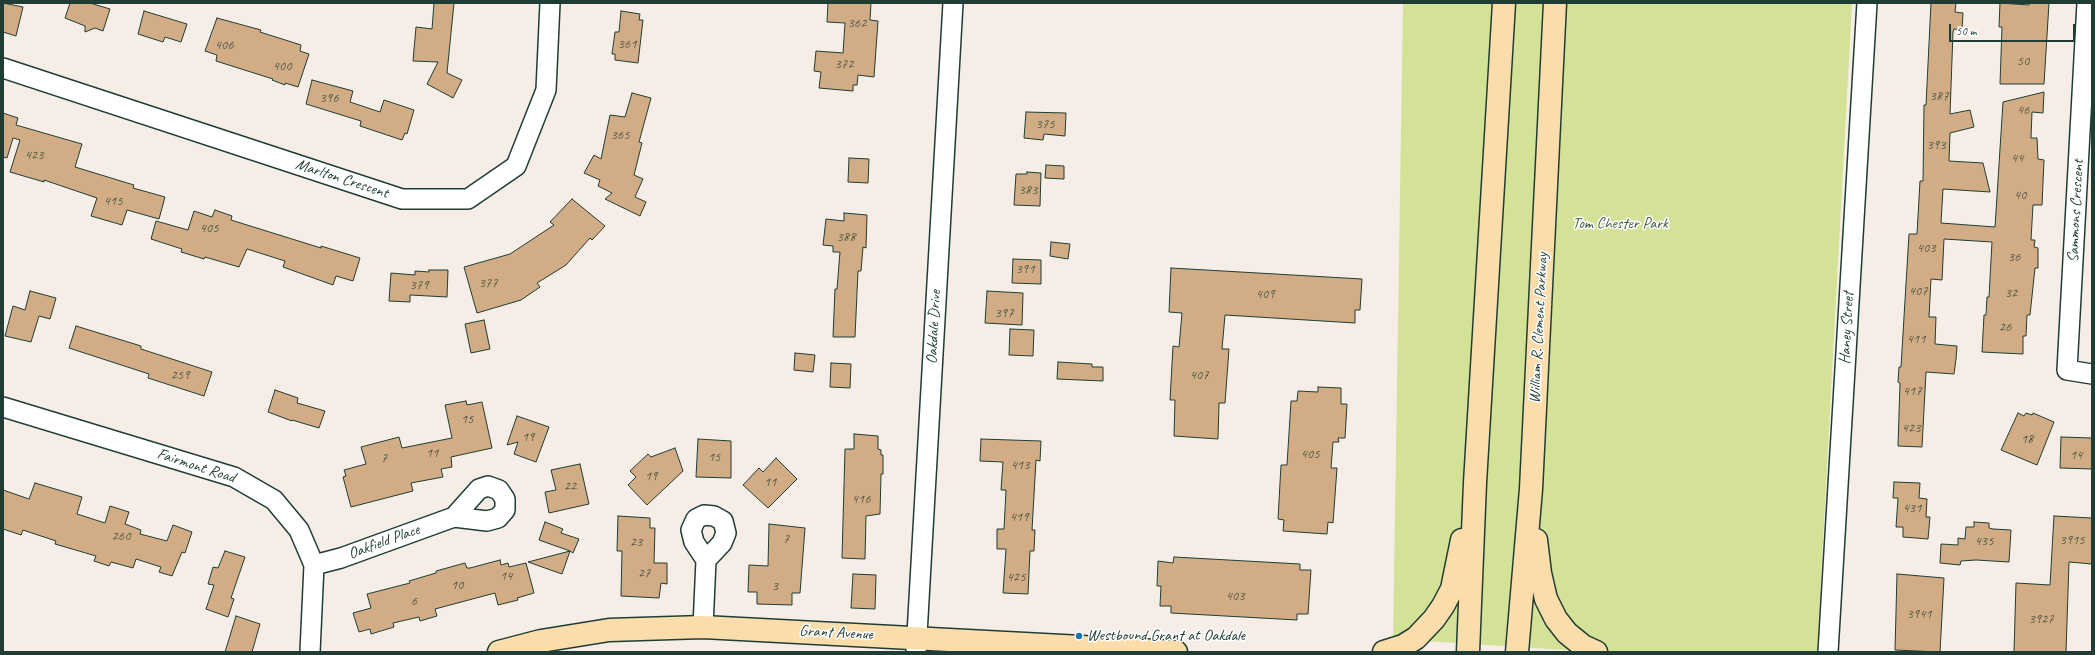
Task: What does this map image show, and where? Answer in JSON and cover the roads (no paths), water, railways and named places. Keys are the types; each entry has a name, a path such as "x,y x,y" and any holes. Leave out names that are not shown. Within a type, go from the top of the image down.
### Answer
{"main road":[{"path":"1468,652 1475,483 1504,3"},
{"name":"William R. Clement Parkway","path":"1517,652 1531,489 1555,3"},
{"path":"1384,652 1403,646 1416,638 1434,619 1443,606 1452,589 1475,483"},
{"path":"1531,489 1540,573 1546,599 1556,619 1567,632 1583,646 1596,652"},
{"name":"Grant Avenue","path":"499,652 541,642 609,630 702,627 916,645 1176,652"}],"street":[{"name":"Marlton Crescent","path":"3,68 402,199 468,199 516,166 546,90 550,3"},
{"name":"Oakdale Drive","path":"916,645 953,3"},
{"name":"Haney Street","path":"1828,652 1867,3"},
{"name":"Sammons Crescent","path":"2087,3 2067,370 2092,374"},
{"name":"Fairmont Road","path":"3,407 234,477 274,500 299,530 314,565 310,652"},
{"name":"Oakfield Place","path":"314,565 341,558 454,517"},
{"path":"702,627 706,560"}],"place":[{"name":"Westbound Grant at Oakdale","path":"1079,636"}],"park label":[{"name":"Tom Chester Park","path":"1620,224"}]}
